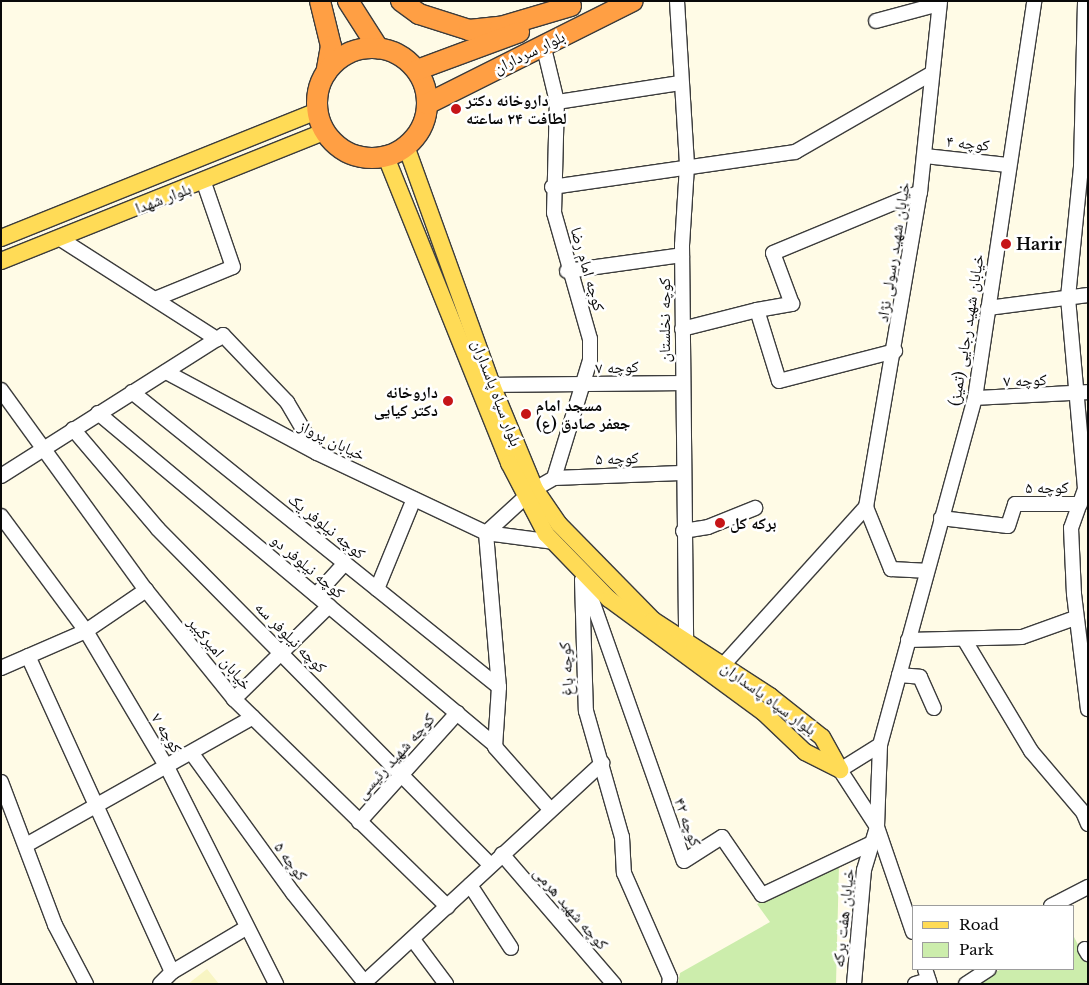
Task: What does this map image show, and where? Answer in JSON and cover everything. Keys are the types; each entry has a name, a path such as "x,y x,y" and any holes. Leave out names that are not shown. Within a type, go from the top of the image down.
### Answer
{"highway":[{"path":"320,1 331,46 317,111 324,132 351,154 386,156 406,146 421,128 427,104 416,70 393,52 378,48 348,53 326,73"},
{"path":"348,1 378,48"},
{"path":"401,1 419,14 469,30 500,27 576,4"},
{"name":"بلوار سرداران","path":"427,104 543,44 633,1"},
{"name":"بلوار سرداران","path":"416,70 461,56 576,4"},
{"path":"461,56 459,71 475,79"}],"main road":[{"name":"بلوار شهدا","path":"1,238 317,111"},
{"name":"بلوار شهدا","path":"4,260 204,183 324,132"},
{"name":"بلوار سپاه پاسداران","path":"406,146 529,494 621,591 652,620 686,639 724,664 822,737 840,770"},
{"name":"بلوار سپاه پاسداران","path":"386,156 529,494 554,542 582,571 661,640 763,712 805,752 840,770"},
{"path":"1,243 4,260"}],"street":[{"name":"کوچه نخلستان","path":"677,1 680,83 687,166 682,255 681,383 681,474 686,639"},
{"name":"خیابان شهید رجایی (تمیز)","path":"877,827 880,745 925,571 975,398 1008,165 1034,1"},
{"path":"1085,1 1085,161 1068,298 1082,393 1086,488 1072,528 1075,618 1088,709"},
{"path":"876,21 940,3"},
{"name":"خیابان شهید رسولی نژاد","path":"866,507 895,351 920,192 925,156 929,75 940,3"},
{"name":"کوچه امام رضا","path":"543,44 557,102 552,187 567,271 590,339 583,386 554,478"},
{"path":"552,187 687,166 795,152 929,75"},
{"path":"557,102 680,83"},
{"name":"کوچه ۴","path":"925,156 1008,165"},
{"path":"155,299 233,267 204,183"},
{"path":"682,329 757,310 792,304 773,252 920,192"},
{"path":"59,238 217,339"},
{"path":"567,271 682,255"},
{"path":"988,308 1088,295"},
{"path":"757,310 779,381 895,351"},
{"path":"1,476 42,448 223,335 271,383 316,452"},
{"name":"خیابان پرواز","path":"166,372 316,452 486,533 554,542"},
{"name":"کوچه ۷","path":"492,385 583,386 681,383"},
{"name":"خیابان امیرکبیر","path":"1,390 146,590 234,699 448,907"},
{"name":"کوچه نیلوفر یک","path":"132,392 499,687"},
{"name":"کوچه ۷","path":"975,398 1082,393"},
{"name":"کوچه نیلوفر دو","path":"98,413 495,746 550,808"},
{"name":"کوچه نیلوفر سه","path":"73,429 158,529 402,773 490,864"},
{"name":"کوچه ۵","path":"554,478 681,474"},
{"path":"495,746 499,687 486,533 529,494 554,478"},
{"path":"377,589 414,499"},
{"name":"کوچه ۵","path":"941,518 1008,526 1016,504 1080,504"},
{"path":"724,664 866,507 892,569 925,571"},
{"path":"683,531 708,527 755,508"},
{"name":"کوچه ۷","path":"1,516 86,631 168,769 246,928 276,984"},
{"path":"316,596 345,563"},
{"name":"کوچه باغ","path":"582,571 586,711 622,837 624,873 670,978 669,984"},
{"name":"کوچه ۴۲","path":"582,571 684,861 722,837 762,895 872,843"},
{"path":"1,668 86,631 146,590"},
{"path":"1074,594 1088,592"},
{"path":"234,699 329,606"},
{"path":"908,640 1022,636 1075,618"},
{"path":"964,639 1031,751 1086,816"},
{"path":"28,656 96,809 172,972"},
{"path":"899,676 920,677 934,708"},
{"name":"کوچه شهید رئیسی","path":"359,822 457,714"},
{"path":"28,844 193,755 253,717"},
{"path":"880,745 840,770 877,827 912,929"},
{"name":"کوچه ۵","path":"193,755 293,893 366,983"},
{"path":"366,983 414,941 490,864 550,808 602,763"},
{"path":"1,782 28,844 55,925 86,984"},
{"name":"خیابان هفت برکه","path":"854,984 864,870 877,827"},
{"name":"کوچه شهید هرمی","path":"502,854 614,984"},
{"path":"470,885 511,948"},
{"path":"1054,905 1088,887"},
{"path":"160,984 172,972 246,928"},
{"path":"414,941 446,984"},
{"path":"966,984 987,970"}],"shaded area":[{"path":"207,969 219,984 188,984"}],"green space":[{"path":"839,865 836,984 678,984 680,973 770,922 757,904"},
{"path":"1074,937 1088,964 1088,984 976,984 999,970 1074,970"}],"place":[{"name":"داروخانه دکتر لطافت ۲۴ ساعته","path":"456,109"},
{"name":"Harir","path":"1006,244"},
{"name":"داروخانه دکتر کیایی","path":"448,401"},
{"name":"مسجد امام جعفر صادق (ع)","path":"526,414"},
{"name":"برکه کل","path":"720,523"}]}
